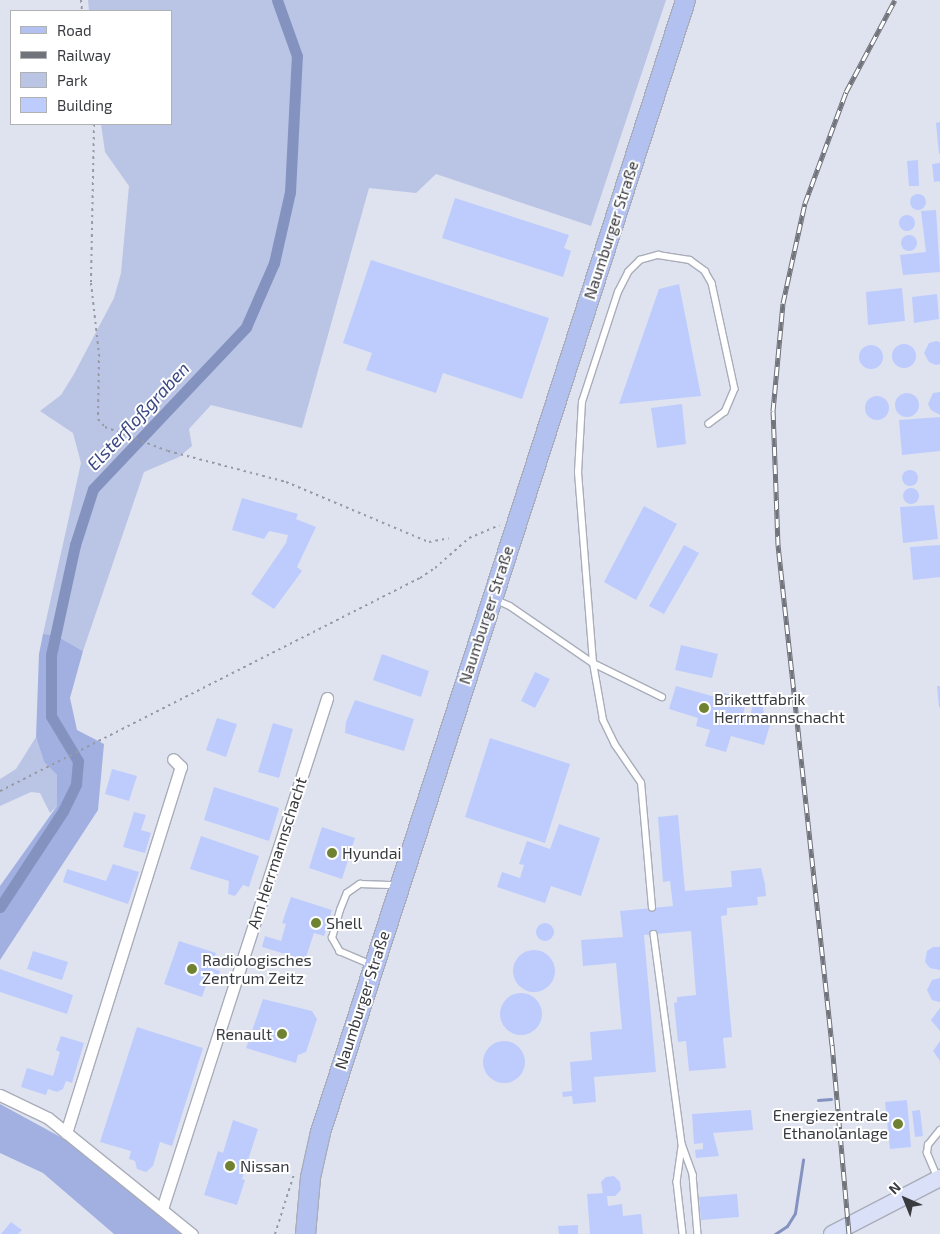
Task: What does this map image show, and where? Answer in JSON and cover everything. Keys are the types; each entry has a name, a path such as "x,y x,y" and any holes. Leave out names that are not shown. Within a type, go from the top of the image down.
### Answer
{"main road":[{"name":"Naumburger Straße","path":"306,1234 316,1146 685,0"},
{"path":"832,1234 939,1178"}],"street":[{"name":"Am Herrmannschacht","path":"162,1209 327,698"},
{"path":"66,1133 181,767 173,758"},
{"path":"0,1094 45,1116 192,1234"}],"lane":[{"path":"652,908 641,783 615,745 603,720 593,663 578,473 582,402 618,292 628,272 640,260 658,255 690,260 705,271 712,283 735,389 724,412 709,424"},
{"path":"492,599 510,606 593,663 662,697"},
{"path":"373,966 340,952 332,938 347,893 360,884 384,882 399,886"},
{"path":"654,934 682,1144 693,1176 698,1234"},
{"path":"939,1178 927,1153 928,1145 940,1130"},
{"path":"682,1144 677,1182 683,1234"}],"path":[{"path":"94,125 91,283 99,354 96,410 98,419 105,427 147,444 286,482 429,542 449,538"},
{"path":"0,791 420,578 435,568 469,538 504,525"}],"green space":[{"path":"88,0 666,0 591,226 436,174 416,193 369,188 302,428 211,405 189,429 192,446 179,457 144,472 83,651 55,635 43,634 81,463 73,433 40,411 61,395 74,374 114,298 121,273 129,186 105,152 101,125 172,125 172,10 89,10"},
{"path":"36,737 44,762 57,775 59,785 57,806 50,813 40,793 31,792 0,806 0,779 16,769"}],"shaded area":[{"path":"43,634 55,635 83,651 70,698 77,730 104,744 98,810 0,960 0,886 57,806 57,775 44,762 36,737 39,654"},
{"path":"0,1104 66,1140 181,1234 114,1234 43,1173 0,1153"}],"building":[{"path":"940,122 940,154 939,154 936,123"},
{"path":"918,160 919,186 909,186 907,161"},
{"path":"940,163 940,181 934,182 932,164"},
{"path":"918,194 926,202 918,210 910,202"},
{"path":"455,198 569,235 564,248 571,251 563,277 442,238"},
{"path":"936,210 940,272 903,275 900,255 926,252 921,211"},
{"path":"907,215 915,223 907,231 899,223"},
{"path":"909,235 917,243 909,251 901,243"},
{"path":"371,260 549,318 522,399 443,373 436,393 366,370 372,353 343,343"},
{"path":"679,284 701,396 619,404 659,289"},
{"path":"902,288 905,321 868,325 866,292"},
{"path":"937,294 939,319 914,323 912,297"},
{"path":"940,342 940,364 936,365 929,362 924,353 929,343"},
{"path":"904,344 912,348 916,356 912,364 904,368 896,364 892,356 896,348"},
{"path":"871,345 879,349 883,357 879,365 871,369 863,365 859,357 863,349"},
{"path":"940,392 940,415 931,410 928,404 933,393"},
{"path":"907,393 915,397 919,405 915,413 907,417 899,413 895,405 899,397"},
{"path":"877,396 885,400 889,408 885,416 877,420 869,416 865,408 869,400"},
{"path":"682,404 686,444 657,448 651,408"},
{"path":"940,417 940,451 902,455 899,420"},
{"path":"910,470 918,478 910,486 902,478"},
{"path":"911,488 919,496 911,504 903,496"},
{"path":"242,498 298,514 296,519 316,527 297,567 302,571 274,609 251,594 286,543 288,535 269,531 264,539 232,530"},
{"path":"934,505 938,539 903,543 900,507"},
{"path":"644,506 677,524 636,600 604,582"},
{"path":"684,545 699,553 664,614 649,606"},
{"path":"940,545 940,577 913,580 910,547"},
{"path":"681,645 718,654 712,678 675,670"},
{"path":"382,654 429,671 421,697 373,680"},
{"path":"535,672 550,679 535,708 521,701"},
{"path":"676,686 719,698 721,692 747,700 742,717 750,720 752,707 763,707 765,724 770,725 764,745 731,736 726,752 705,746 710,730 696,726 698,718 669,709"},
{"path":"937,686 940,686 940,707 939,707"},
{"path":"355,700 414,719 404,751 345,733 346,722"},
{"path":"217,718 237,724 226,757 206,750"},
{"path":"273,723 293,729 279,778 258,772"},
{"path":"490,738 570,764 545,843 465,817"},
{"path":"112,769 137,776 129,801 105,794"},
{"path":"214,787 279,808 269,841 204,820"},
{"path":"134,812 146,815 141,830 151,833 145,853 123,847"},
{"path":"678,815 685,891 732,887 731,871 761,868 765,884 766,896 757,897 758,905 727,908 727,915 721,916 732,1037 723,1038 726,1068 689,1071 686,1041 678,1042 674,1003 677,1002 677,997 696,995 691,931 644,935 656,1072 594,1077 596,1102 573,1104 572,1096 563,1097 562,1092 572,1091 570,1062 592,1060 590,1032 622,1029 616,963 583,966 581,940 623,937 620,911 673,906 670,881 663,882 658,817"},
{"path":"559,824 600,838 581,896 551,886 545,903 497,887 502,872 520,878 524,865 519,864 527,841 550,849"},
{"name":"Hyundai","path":"322,827 355,838 342,879 309,868"},
{"path":"201,836 259,856 249,887 243,885 235,896 228,894 229,881 190,869"},
{"path":"113,864 139,872 128,904 63,882 67,869 106,881"},
{"path":"291,897 332,910 324,936 314,933 305,960 262,947 265,936 281,941 286,924 282,923"},
{"path":"545,923 551,926 554,932 551,938 545,941 539,938 536,932 539,926"},
{"name":"Radiologisches Zentrum Zeitz","path":"179,941 216,953 211,968 220,971 215,985 207,982 202,997 164,984"},
{"path":"933,947 940,947 940,970 930,968 925,962 927,951"},
{"path":"538,950 546,953 552,959 555,971 552,983 546,989 530,992 522,989 516,983 513,967 516,959 522,953"},
{"path":"33,951 68,962 62,980 27,969"},
{"path":"0,969 73,995 67,1014 0,992"},
{"path":"940,978 939,1002 932,1000 927,990 932,980"},
{"path":"525,993 533,996 539,1002 542,1014 539,1026 533,1032 517,1035 509,1032 503,1026 500,1010 503,1002 509,996"},
{"name":"Renault","path":"263,999 312,1011 317,1019 306,1052 298,1055 296,1063 246,1048"},
{"path":"940,1008 940,1031 931,1020"},
{"path":"137,1027 203,1048 172,1146 160,1142 153,1166 146,1172 137,1169 135,1161 129,1159 131,1151 100,1142"},
{"path":"61,1036 84,1043 72,1083 66,1081 63,1089 57,1092 48,1089 46,1095 21,1087 27,1068 53,1076 60,1052 56,1050"},
{"path":"508,1041 516,1044 522,1050 525,1062 522,1074 516,1080 500,1083 492,1080 486,1074 483,1058 486,1050 492,1044"},
{"path":"940,1041 940,1061 933,1051"},
{"name":"Energiezentrale Ethanolanlage","path":"907,1100 911,1147 890,1149 885,1102"},
{"path":"751,1110 753,1130 713,1133 719,1156 696,1158 695,1150 703,1149 703,1143 694,1144 692,1114"},
{"path":"920,1110 923,1136 915,1137 912,1111"},
{"name":"Nissan","path":"233,1120 258,1129 242,1179 245,1180 237,1205 204,1195 218,1151 223,1153"},
{"path":"614,1176 620,1182 621,1190 615,1196 607,1196 608,1206 622,1204 623,1216 641,1214 643,1234 590,1234 587,1194 603,1193 601,1182 606,1177"},
{"path":"737,1194 739,1217 701,1220 699,1197"},
{"path":"11,1222 22,1230 18,1234 1,1234"},
{"path":"578,1225 578,1234 559,1234 558,1226"}],"waterway":[{"name":"Elsterfloßgraben","path":"0,907 63,811 76,784 78,761 51,716 51,655 75,545 93,489 246,327 274,263 290,192 297,56 277,0"},
{"path":"818,1100 831,1099"},
{"path":"775,1234 787,1226 795,1213 803,1160"}],"railway":[{"path":"849,1234 832,1045 778,545 773,411 783,303 805,203 846,92 895,0"}],"place":[{"name":"Brikettfabrik Herrmannschacht","path":"704,708"},
{"name":"Hyundai","path":"332,853"},
{"name":"Shell","path":"316,923"},
{"name":"Radiologisches Zentrum Zeitz","path":"192,969"},
{"name":"Renault","path":"282,1034"},
{"name":"Energiezentrale Ethanolanlage","path":"898,1124"},
{"name":"Nissan","path":"230,1166"}]}
